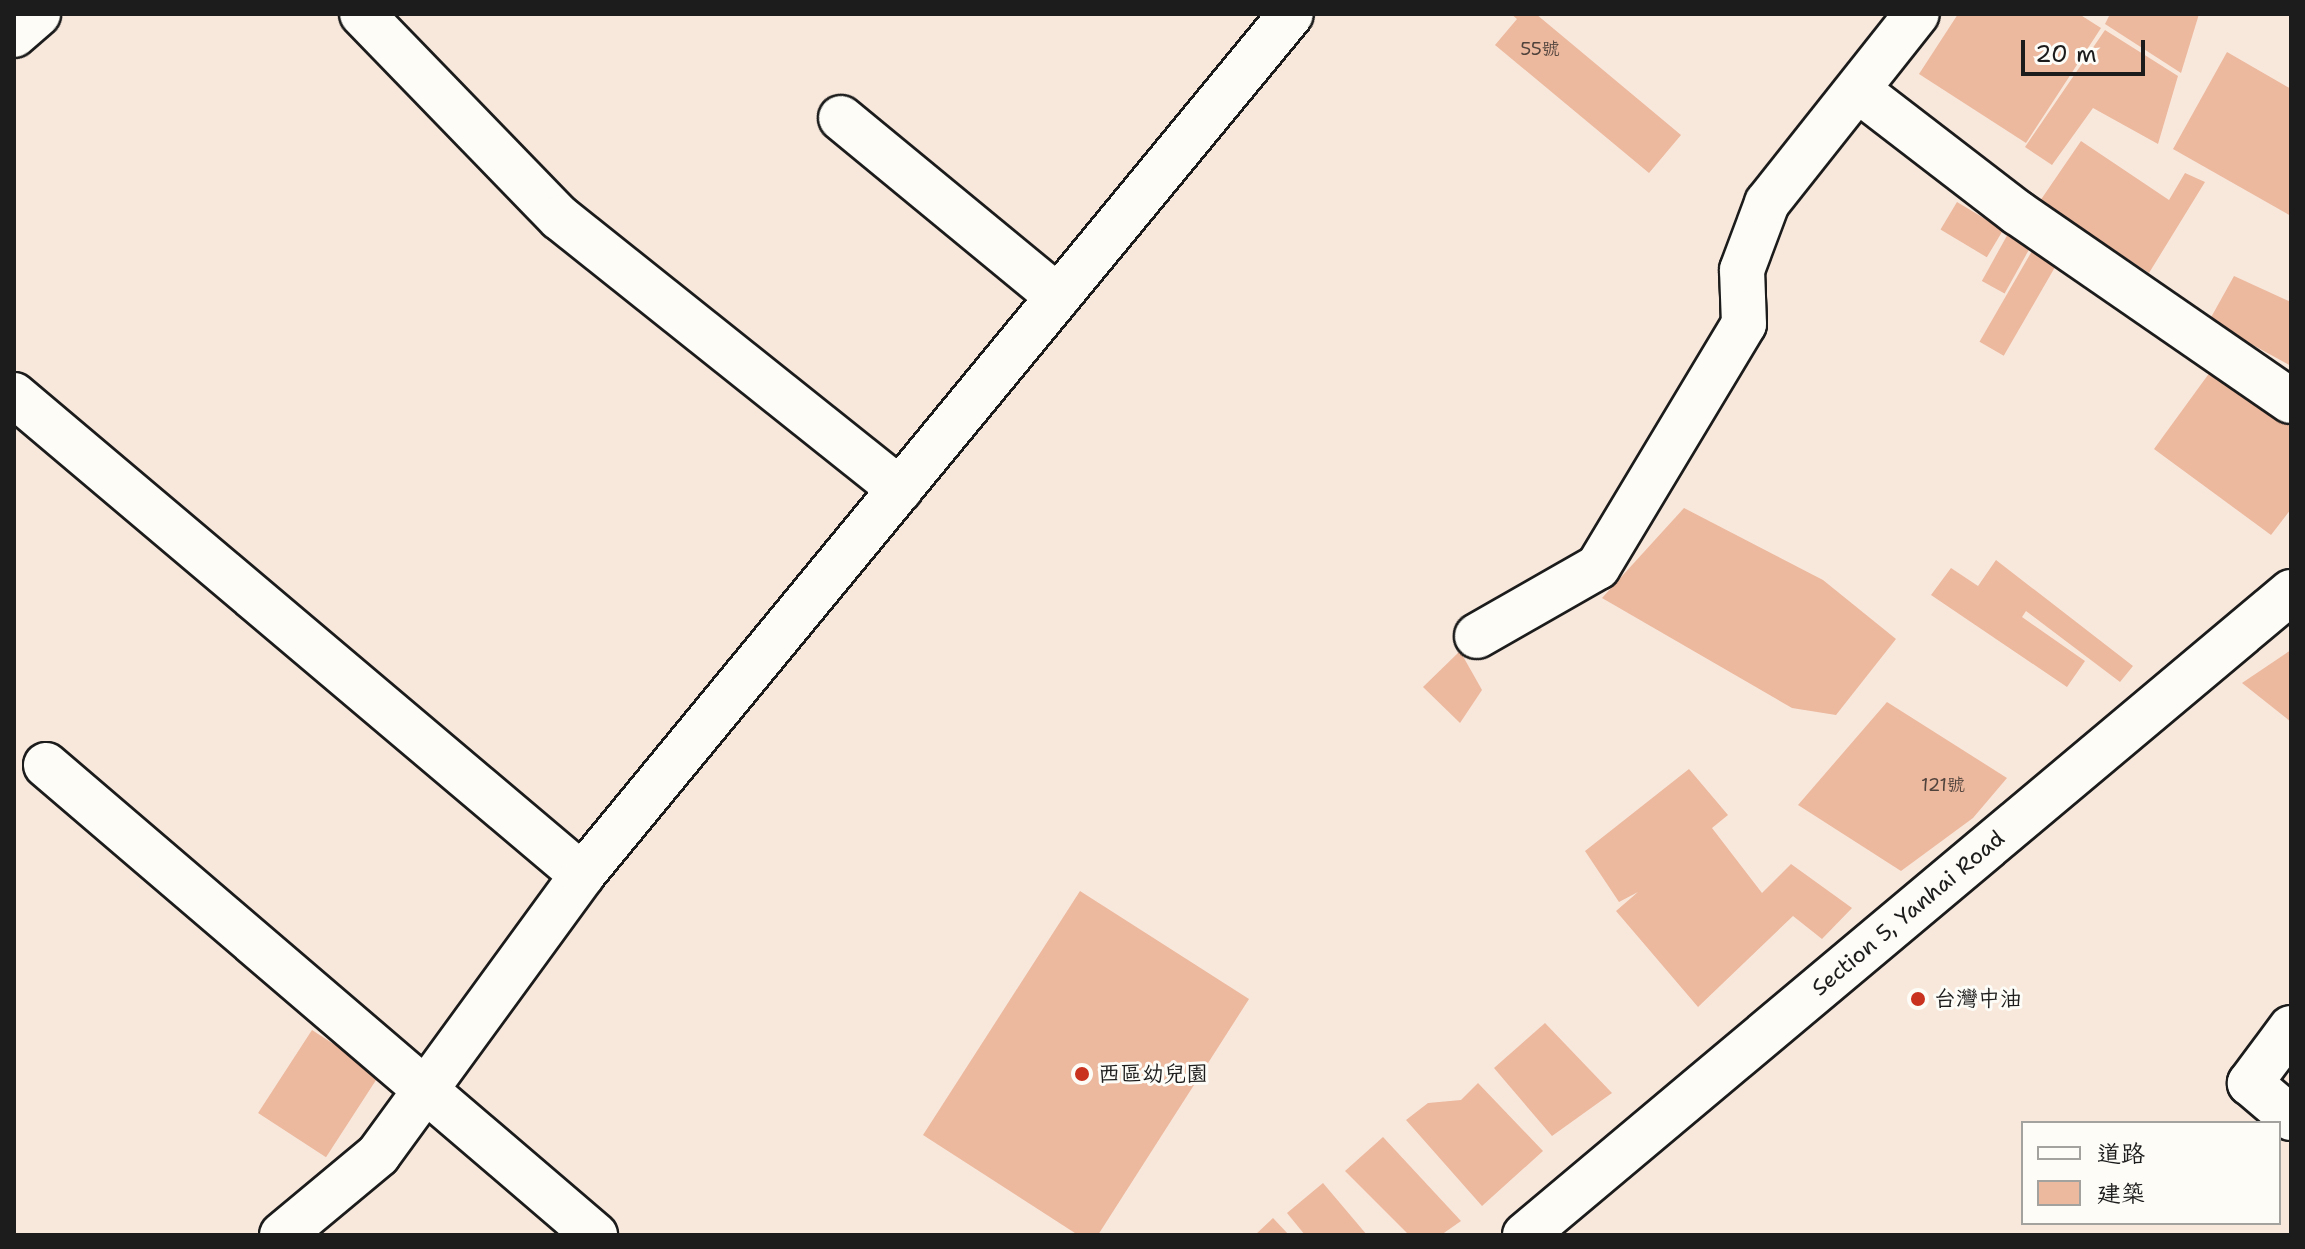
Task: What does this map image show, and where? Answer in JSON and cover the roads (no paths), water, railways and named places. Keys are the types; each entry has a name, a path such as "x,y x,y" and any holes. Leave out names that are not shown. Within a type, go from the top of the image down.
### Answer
{"street":[{"path":"14,35 38,14"},
{"path":"362,14 560,218 900,489"},
{"path":"282,1235 378,1155 429,1093 582,875 1291,14"},
{"path":"1477,636 1598,567 1744,324 1742,270 1767,203 1917,14"},
{"path":"1858,90 2018,213 2291,401"},
{"path":"841,118 1058,297"},
{"path":"14,395 582,875"},
{"name":"Section 5, Yanhai Road","path":"1534,1232 2291,592"},
{"path":"46,765 595,1235"},
{"path":"2291,1028 2250,1083 2291,1118"}],"place":[{"name":"台灣中油","path":"1918,999"},
{"name":"西區幼兒園","path":"1082,1074"}]}
